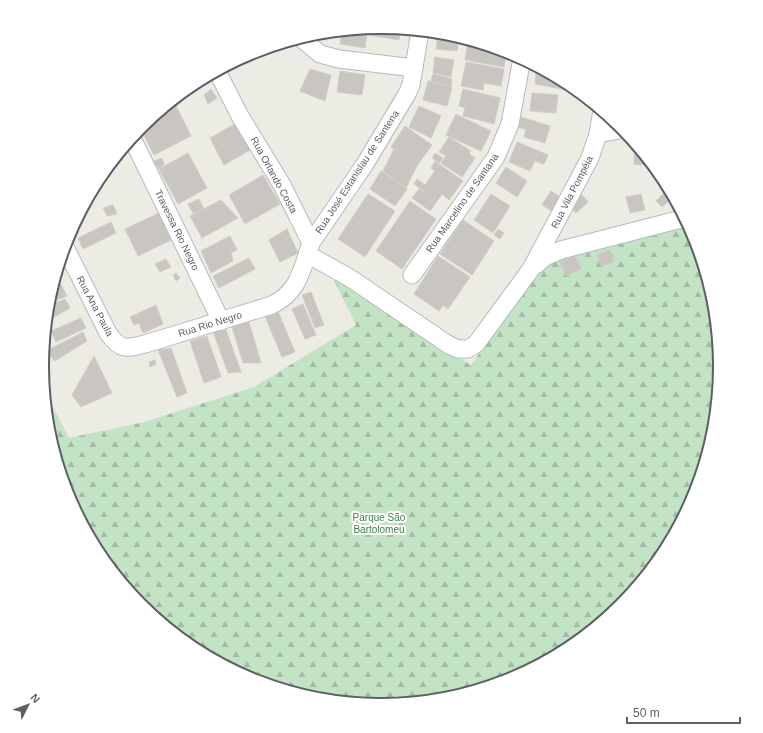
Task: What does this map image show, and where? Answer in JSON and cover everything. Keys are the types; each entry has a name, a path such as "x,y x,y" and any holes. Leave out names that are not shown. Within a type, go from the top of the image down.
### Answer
{"street":[{"name":"Rua José Estanislau de Santena","path":"309,248 392,120 407,94 414,68 419,36"},
{"path":"306,42 320,54 326,56 339,59 414,68"},
{"name":"Rua Marcelino de Santana","path":"412,275 484,175 502,145 512,118 521,64"},
{"name":"Rua Orlando Costa","path":"220,76 240,116 282,185 309,248"},
{"name":"Rua Vila Pompéia","path":"531,269 590,158 598,134 601,117"},
{"path":"598,134 616,130"},
{"name":"Travessa Rio Negro","path":"135,144 221,321"},
{"path":"309,248 350,278 449,345 458,349 468,349 481,338 531,269 545,257 561,250 680,219"},
{"name":"Rua Rio Negro","path":"115,343 125,348 135,347 284,300 297,282 309,248"},
{"name":"Rua Ana Paula","path":"69,255 101,322 115,343"}],"green space":[{"name":"Parque São Bartolomeu","path":"681,221 689,239 703,280 708,302 713,345 713,388 708,431 703,453 689,494 680,514 658,551 617,602 566,643 536,661 504,676 432,694 364,698 303,690 254,674 234,665 197,643 146,602 105,551 83,514 74,494 60,453 51,404 69,438 144,422 254,387 356,325 331,274 354,287 471,365 536,273 545,263"}],"building":[{"path":"382,34 399,35 399,40 369,35"},
{"path":"367,35 365,48 340,44 341,37"},
{"path":"437,39 458,43 457,51 436,49"},
{"path":"467,45 506,58 504,67 465,60"},
{"path":"435,57 454,60 451,77 433,73"},
{"path":"466,62 504,69 501,86 484,83 483,90 461,86"},
{"path":"310,69 331,75 325,101 300,91"},
{"path":"340,71 365,75 362,95 337,92"},
{"path":"536,72 566,90 535,84"},
{"path":"433,74 452,79 451,86 431,81"},
{"path":"428,81 452,87 447,106 423,100"},
{"path":"211,89 217,98 208,104 204,95"},
{"path":"463,89 500,98 494,124 463,116 465,108 459,106"},
{"path":"532,93 558,95 556,113 530,111"},
{"path":"176,106 191,136 154,155 143,134"},
{"path":"419,106 441,116 431,138 409,127"},
{"path":"456,114 491,131 481,151 446,135"},
{"path":"521,117 550,126 545,143 524,137 526,130 518,127"},
{"path":"235,124 250,150 224,165 210,138"},
{"path":"405,126 432,145 417,166 391,147"},
{"path":"449,137 471,151 469,154 475,158 462,177 441,163 446,156 439,152"},
{"path":"517,142 539,151 530,171 509,162"},
{"path":"394,149 417,166 406,188 383,171"},
{"path":"539,151 548,155 544,164 535,161"},
{"path":"635,151 646,165 634,164"},
{"path":"188,153 207,188 178,204 159,169"},
{"path":"435,153 443,158 439,163 432,158"},
{"path":"162,158 164,164 159,169 154,161"},
{"path":"435,161 463,181 449,200 442,194 430,211 412,198 419,189 428,194 414,184 417,179 425,185 435,171 431,168"},
{"path":"506,167 527,181 517,197 496,183"},
{"path":"381,171 407,189 395,206 370,189"},
{"path":"263,175 280,204 245,224 229,195"},
{"path":"551,191 562,198 554,212 542,205"},
{"path":"664,193 669,201 662,207 656,201"},
{"path":"368,194 395,211 365,257 338,239"},
{"path":"491,194 510,206 493,233 474,220"},
{"path":"581,194 588,202 576,213 569,205"},
{"path":"641,194 645,210 630,213 626,197"},
{"path":"199,199 204,209 193,213 188,204"},
{"path":"221,200 238,218 202,238 190,216"},
{"path":"410,201 436,219 402,269 376,251"},
{"path":"113,205 117,214 107,216 103,208"},
{"path":"159,213 171,240 138,256 125,229"},
{"path":"463,220 494,241 472,275 440,254"},
{"path":"111,222 116,233 83,249 78,238"},
{"path":"287,229 298,253 280,262 269,240"},
{"path":"498,229 504,233 500,239 494,235"},
{"path":"230,236 237,250 231,253 233,261 211,273 201,251"},
{"path":"609,250 614,262 601,266 597,255"},
{"path":"575,255 581,269 566,276 560,262"},
{"path":"438,256 470,277 448,309 443,305 439,311 414,294"},
{"path":"249,258 255,269 219,288 213,276"},
{"path":"166,259 171,267 160,272 155,264"},
{"path":"176,273 180,278 176,281 173,275"},
{"path":"59,283 67,296 55,300"},
{"path":"311,292 324,325 315,328 302,295"},
{"path":"65,299 70,308 53,318 55,303"},
{"path":"303,304 316,335 305,339 292,309"},
{"path":"156,305 163,324 143,333 139,323 134,325 130,317"},
{"path":"277,309 295,352 282,357 264,314"},
{"path":"81,318 86,328 56,342 51,331"},
{"path":"249,322 261,363 243,363 232,327"},
{"path":"225,327 241,372 228,373 213,331"},
{"path":"83,332 87,341 55,361 50,355 50,349"},
{"path":"207,336 221,377 204,383 190,341"},
{"path":"171,348 187,393 177,397 158,350"},
{"path":"94,356 112,393 81,407 72,395"},
{"path":"155,360 156,364 150,367 149,362"}]}
